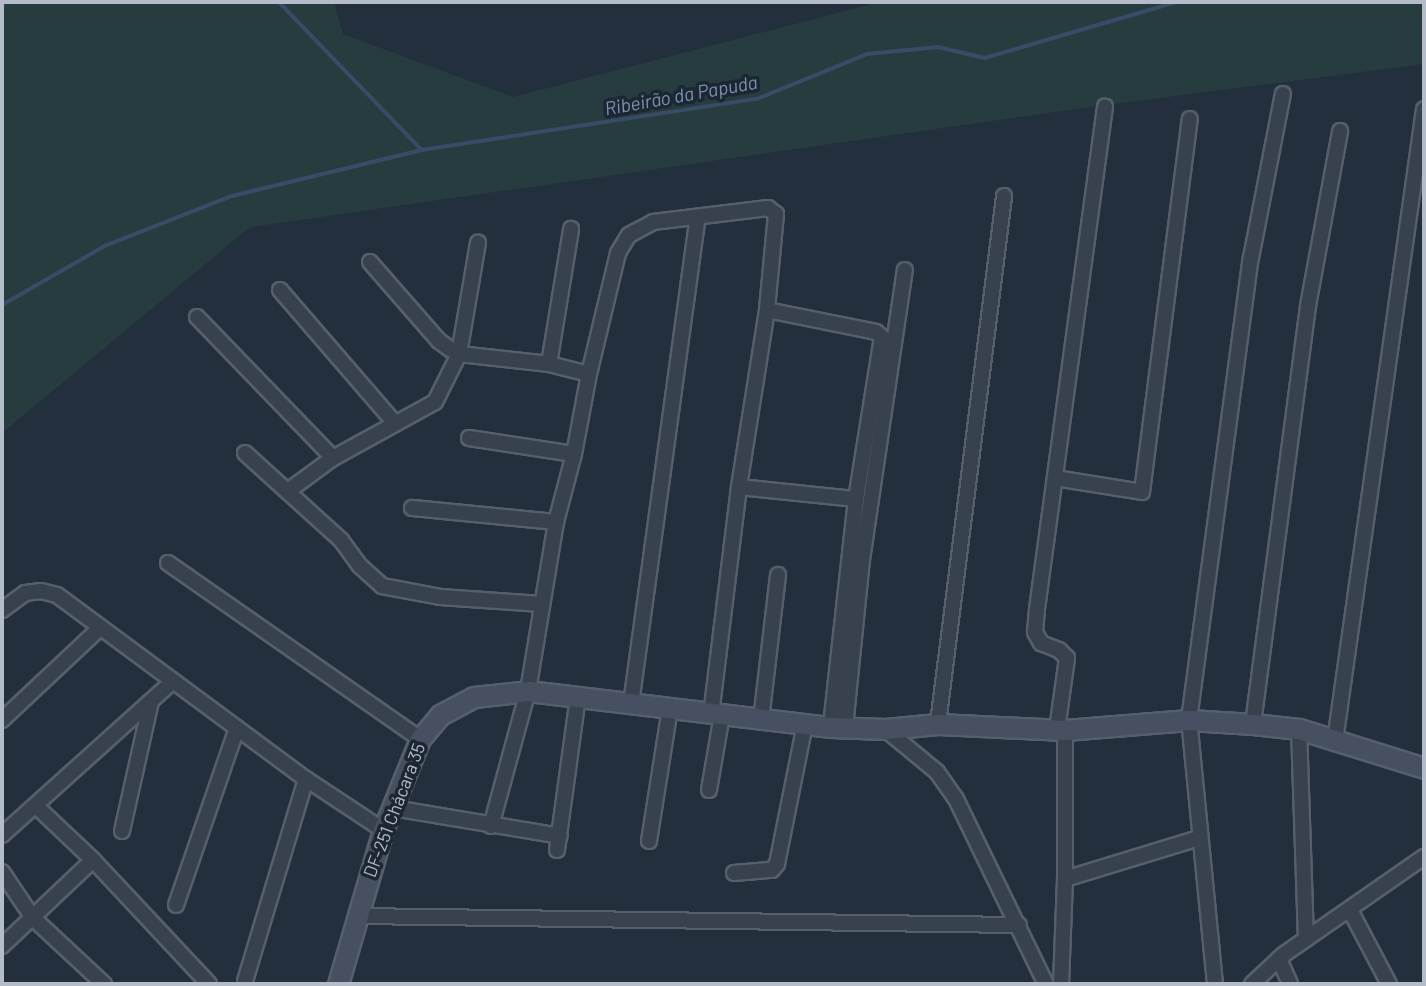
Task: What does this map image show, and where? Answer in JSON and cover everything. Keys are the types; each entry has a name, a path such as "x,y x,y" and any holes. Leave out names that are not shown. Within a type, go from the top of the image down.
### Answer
{"street":[{"path":"1215,984 1189,720 1251,258 1283,94"},
{"path":"1061,984 1065,879 1061,730 1067,658 1059,650 1041,643 1035,632 1105,107"},
{"path":"1335,741 1424,109"},
{"path":"1055,478 1142,492 1190,119"},
{"path":"1253,724 1308,306 1340,131"},
{"path":"938,724 1004,195"},
{"path":"491,826 542,604 556,522 574,454 589,374 618,253 629,235 653,222 758,209 774,210 776,214 767,310 739,487 709,790"},
{"path":"631,704 698,218"},
{"path":"549,364 571,229"},
{"path":"288,491 332,458 435,402 459,354 478,243"},
{"path":"370,262 439,341 459,354 549,364 589,374"},
{"path":"838,727 905,270"},
{"path":"280,290 395,423"},
{"path":"767,310 876,332 882,337 856,499 838,727"},
{"path":"197,317 332,458"},
{"path":"468,438 574,454"},
{"path":"244,453 341,540 360,566 382,586 440,597 542,604"},
{"path":"739,487 856,499"},
{"path":"412,508 556,522"},
{"path":"168,563 420,739"},
{"path":"761,720 778,575"},
{"path":"2,610 25,593 41,591 57,595 306,779 383,830"},
{"path":"2,720 100,628"},
{"path":"2,835 37,807 173,681"},
{"name":"DF-251 Chácara 35","path":"338,984 383,830 420,739 440,715 463,701 520,691 761,720 885,729 938,724 1061,730 1189,720 1253,724 1299,729 1424,768"},
{"path":"393,808 491,826 558,843 578,697"},
{"path":"122,831 151,701"},
{"path":"649,841 670,708"},
{"path":"734,873 772,870 777,864 805,724"},
{"path":"176,905 237,728"},
{"path":"885,729 937,772 956,799 1046,984"},
{"path":"1299,729 1306,939"},
{"path":"245,981 306,779"},
{"path":"37,807 93,860 209,984"},
{"path":"1065,879 1199,838"},
{"path":"1252,984 1264,970 1424,857"},
{"path":"2,946 93,860"},
{"path":"2,872 33,918 104,984"},
{"path":"1350,910 1389,984"},
{"path":"356,916 1019,925"},
{"path":"1279,959 1290,984"}],"green space":[{"path":"2,2 334,2 343,34 513,97 880,2 1424,2 1424,64 1090,107 250,227 2,433"}],"waterway":[{"name":"Ribeirão da Papuda","path":"279,2 422,150"},
{"name":"Ribeirão da Papuda","path":"2,305 105,246 232,196 422,150 757,99 867,54 938,47 985,58 1177,2"}]}
